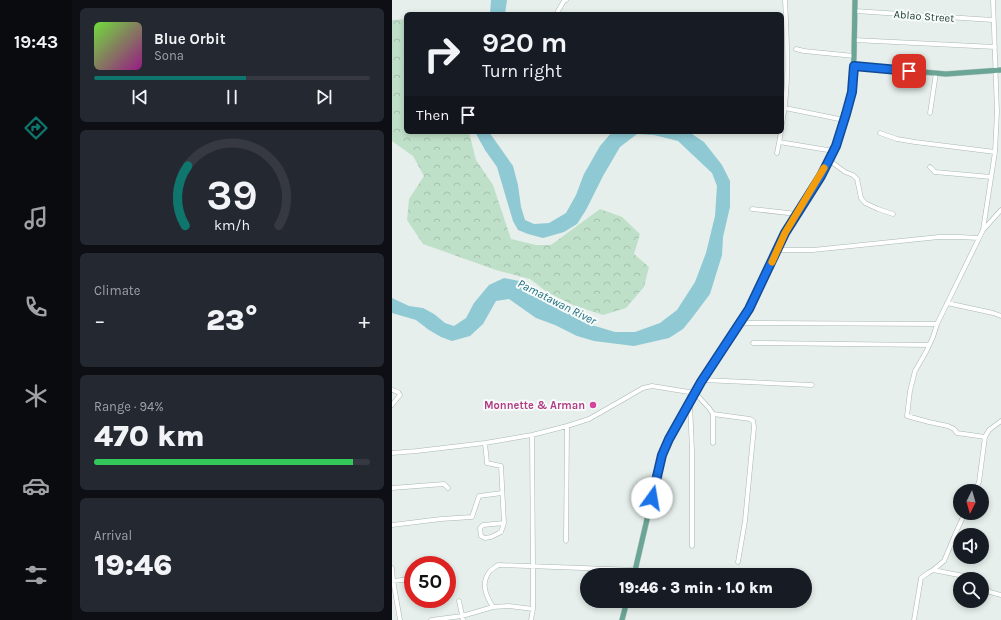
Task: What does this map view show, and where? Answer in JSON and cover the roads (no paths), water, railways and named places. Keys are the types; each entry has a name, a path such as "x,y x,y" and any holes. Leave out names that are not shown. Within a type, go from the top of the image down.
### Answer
{"main road":[{"path":"636,568 662,455 669,439 703,380 749,309 785,233 821,176 836,146 852,92 855,0"},
{"path":"854,66 946,74 1001,70"},
{"path":"622,620 625,608"}],"street":[{"path":"558,11 564,0"},
{"path":"784,113 788,48 785,0"},
{"path":"983,230 995,152 997,112 993,0"},
{"name":"Ablao Street","path":"855,11 993,20"},
{"path":"854,40 994,47"},
{"path":"796,49 854,56"},
{"path":"930,112 936,73"},
{"path":"785,108 844,120"},
{"path":"880,133 897,139 915,142 995,152"},
{"path":"777,153 781,134"},
{"path":"779,142 834,151"},
{"path":"829,160 857,179 861,198 865,203 893,214"},
{"path":"930,167 935,172 991,177"},
{"path":"752,209 797,214"},
{"path":"985,437 956,433 954,429 948,426 907,416 910,391 915,371 929,345 937,324 983,230 1001,210"},
{"path":"777,250 813,250 939,237 979,238"},
{"path":"947,303 1001,316"},
{"path":"740,323 937,324"},
{"path":"753,343 929,345"},
{"path":"703,380 812,385"},
{"path":"392,453 417,451 532,435 567,426 589,418 643,388 652,386 695,394 713,414 713,442"},
{"path":"392,390 398,392 400,395 392,405"},
{"path":"690,402 692,451 692,546"},
{"path":"713,414 750,418 753,421 754,427 745,521 738,562"},
{"path":"978,484 985,437 989,430 1001,421"},
{"path":"566,541 567,426"},
{"path":"531,620 533,609 532,435"},
{"path":"485,442 487,463 501,466 504,523 501,532 491,537 485,538 481,536 480,528 483,525 504,523"},
{"path":"392,488 444,484 448,488"},
{"path":"392,525 472,517 479,496 502,493"},
{"path":"914,620 921,578 944,561 962,520"},
{"path":"493,607 485,594 485,581 490,571 498,565 580,569"},
{"path":"392,568 392,580 400,620"},
{"path":"933,570 953,574"},
{"path":"392,580 404,579"},
{"path":"989,591 1001,595"},
{"path":"459,601 463,618"},
{"path":"431,620 463,618 493,607 509,606 533,609"}],"water":[{"path":"491,0 507,0 505,12 490,12"},
{"path":"476,134 490,134 513,166 525,220 534,224 549,223 566,213 576,195 584,174 600,146 610,134 637,134 620,147 577,224 564,232 543,238 518,230 513,221 497,167"},
{"path":"637,134 692,134 704,142 722,165 730,181 730,207 723,237 722,255 710,294 683,329 669,338 634,346 594,341 577,336 555,325 536,318 509,299 496,301 483,324 470,336 452,341 429,330 416,320 392,313 392,298 409,306 423,308 434,314 445,323 454,326 466,318 474,303 489,285 504,278 524,282 542,298 585,323 615,332 635,332 660,323 677,310 695,282 706,253 715,216 717,186 712,173 678,141 654,135"}],"place":[{"name":"Monnette & Arman","path":"593,405"}],"water label":[{"name":"Pamatawan River","path":"557,302"}]}
